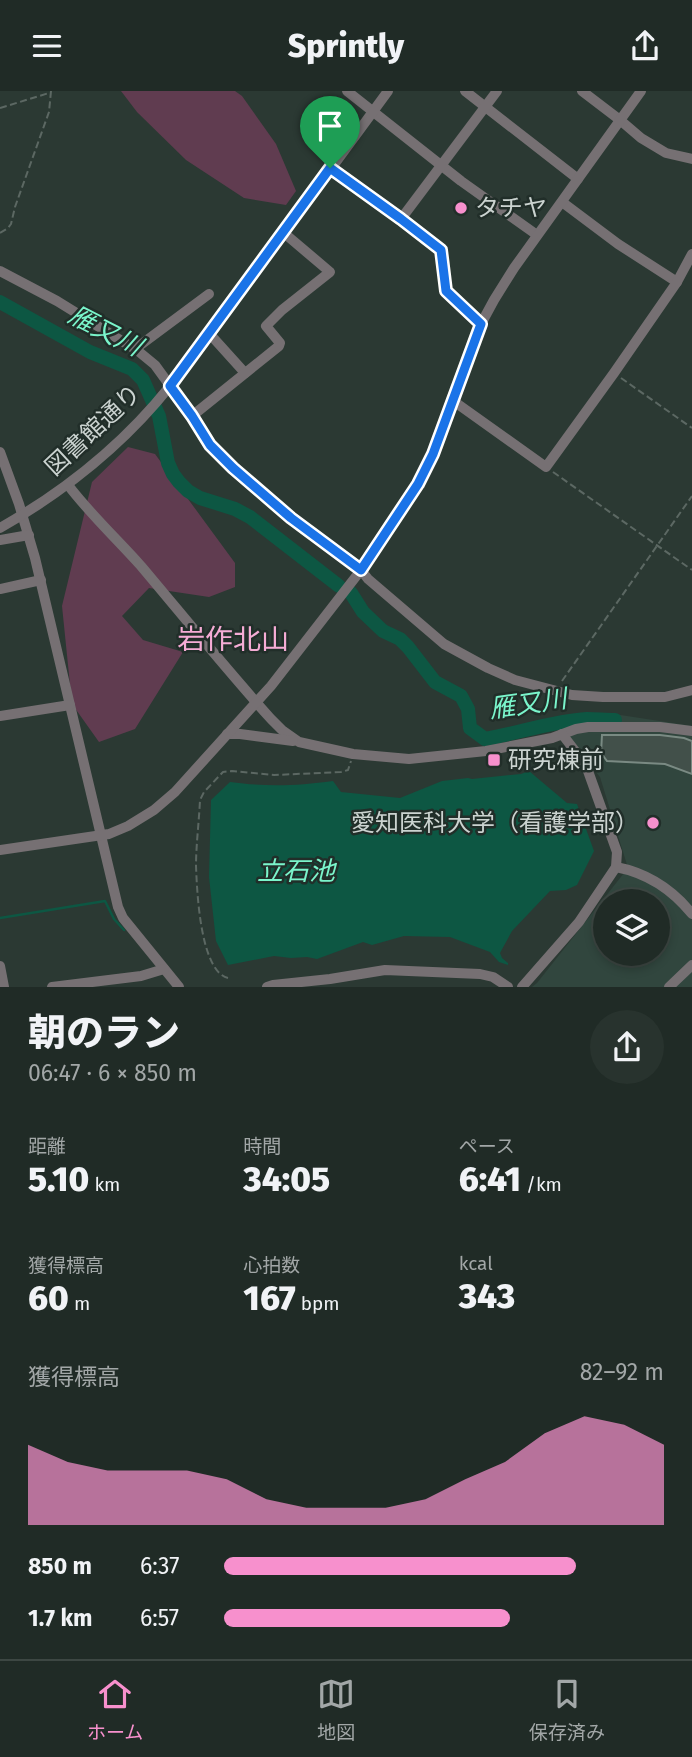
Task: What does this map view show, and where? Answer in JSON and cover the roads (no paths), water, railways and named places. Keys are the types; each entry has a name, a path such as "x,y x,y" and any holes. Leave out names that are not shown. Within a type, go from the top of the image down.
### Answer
{"street":[{"path":"346,91 537,236"},
{"name":"図書館通り","path":"0,528 68,485 109,451 148,411 170,386 388,91"},
{"path":"465,91 578,179"},
{"path":"401,219 497,91"},
{"path":"582,91 641,138 666,153 692,159"},
{"path":"0,850 101,836 128,826 154,810 175,792 256,703 361,570 418,484 433,454 481,324 494,300 641,91"},
{"path":"330,168 441,250 446,291 481,324"},
{"path":"562,202 618,244 677,282"},
{"path":"192,416 279,346 280,343 266,325 330,272 284,233"},
{"path":"452,400 546,467 677,282 692,254"},
{"path":"0,271 57,301 135,349 155,365 210,445 233,468 291,518 361,570 368,579 444,643 515,680 559,687 572,695 665,697 692,689"},
{"path":"135,349 209,294"},
{"path":"208,332 245,373"},
{"path":"0,452 23,515 41,580 118,907 123,918 179,987"},
{"path":"68,485 176,607 256,703 282,730 299,742"},
{"path":"0,540 29,535"},
{"path":"1,585 41,580"},
{"path":"0,716 70,705"},
{"path":"228,734 299,742 353,754 409,759 486,751 552,738 576,729 660,727 692,731"},
{"path":"522,987 579,922 616,867 617,852 588,771 562,734"},
{"path":"616,867 652,878 692,914"},
{"path":"0,965 5,987"},
{"path":"669,987 692,965"},
{"path":"52,987 141,981 164,969"},
{"path":"267,987 385,970 480,974 493,977 508,987"}],"water":[{"name":"立石池","path":"529,771 567,803 577,804 594,851 577,885 566,890 550,891 512,931 500,953 508,965 499,962 490,952 450,937 404,936 372,945 363,942 317,959 274,956 228,965 216,941 209,877 211,800 230,782 282,785 333,781 341,792 400,798 442,781"}],"waterway":[{"name":"雁又川","path":"0,302 90,352 132,369 143,380 159,416 168,463 179,482 200,498 235,509 250,517 339,586"},
{"name":"雁又川","path":"351,593 363,612 383,631 400,639 408,647 435,682 461,696 468,709 470,728 485,739 574,720 615,720"},
{"path":"0,918 105,901 114,919 124,930"}],"place":[{"name":"タチヤ","path":"461,208"},
{"name":"研究棟前","path":"494,760"},
{"name":"愛知医科大学（看護学部）","path":"653,823"}],"district":[{"name":"岩作北山","path":"233,639"}]}
